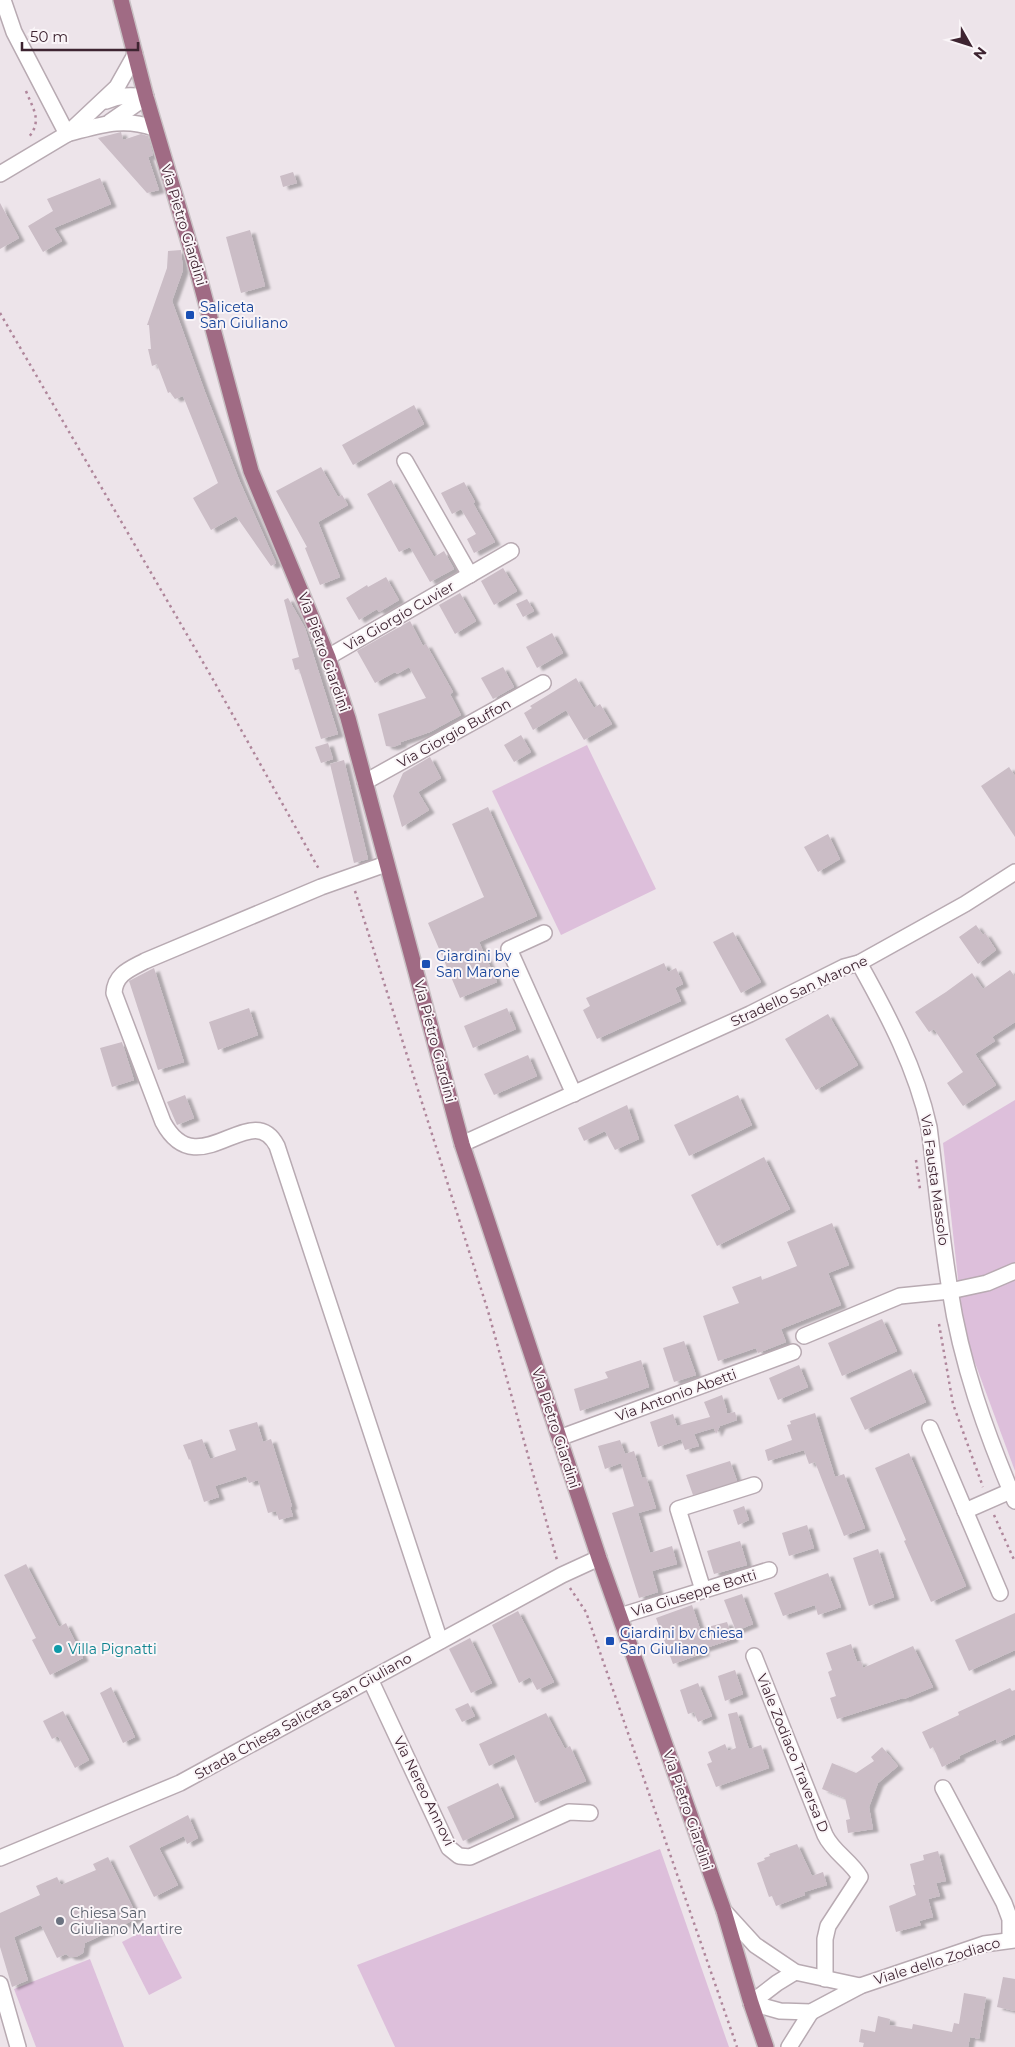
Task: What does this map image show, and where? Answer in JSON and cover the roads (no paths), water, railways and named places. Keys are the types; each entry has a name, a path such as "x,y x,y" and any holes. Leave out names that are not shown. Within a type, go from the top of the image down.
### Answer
{"main road":[{"name":"Via Pietro Giardini","path":"121,0 154,128 198,273 251,471 328,657 348,718 462,1144 599,1558 724,1911 750,2004 766,2047"}],"street":[{"path":"3,0 14,32 67,134"},
{"path":"0,174 67,134 117,87 135,55"},
{"path":"103,102 119,96 146,97"},
{"path":"110,122 146,97"},
{"path":"67,134 110,122 140,123 154,128"},
{"name":"Via Giorgio Cuvier","path":"405,461 470,576"},
{"name":"Via Giorgio Cuvier","path":"328,657 511,551"},
{"name":"Via Giorgio Buffon","path":"365,782 543,683"},
{"path":"386,864 320,886 145,960 118,977 114,984 114,993 163,1122 170,1135 182,1145 193,1148 252,1131 266,1132 273,1137 440,1641"},
{"name":"Stradello San Marone","path":"462,1144 750,1014 844,967 859,963 958,909 1015,872"},
{"path":"544,933 509,949 574,1094"},
{"name":"Via Fausta Massolo","path":"859,963 890,1019 924,1104 929,1127 950,1291 967,1369 988,1435 1014,1494"},
{"path":"804,1336 900,1296 950,1291 987,1283 1015,1270"},
{"name":"Via Antonio Abetti","path":"559,1438 793,1352"},
{"path":"930,1428 1000,1593"},
{"path":"703,1590 678,1509 754,1485"},
{"path":"965,1511 1014,1494"},
{"name":"Strada Chiesa Saliceta San Giuliano","path":"0,1858 180,1783 562,1575 599,1558"},
{"name":"Via Giuseppe Botti","path":"620,1616 768,1570"},
{"name":"Viale Zodiaco Traversa D","path":"754,1656 825,1835 829,1843 857,1871 860,1877 828,1926 825,1939 825,1979"},
{"name":"Via Nereo Annovi","path":"370,1679 449,1848 459,1856 470,1857 569,1812 590,1813"},
{"path":"942,1788 1004,1903 1010,1919 1012,1940"},
{"name":"Viale dello Zodiaco","path":"724,1911 755,1945 794,1972 860,1986"},
{"name":"Viale dello Zodiaco","path":"750,2004 780,2011 811,2012 860,1986 984,1944 1012,1940"},
{"path":"750,2004 794,1972"},
{"path":"0,1984 18,2047"},
{"name":"Viale dello Zodiaco","path":"789,2047 811,2012"}],"place":[{"name":"Saliceta San Giuliano","path":"190,315"},
{"name":"Giardini bv San Marone","path":"426,964"},
{"name":"Giardini bv chiesa San Giuliano","path":"610,1641"},
{"name":"Villa Pignatti","path":"58,1649"},
{"name":"Chiesa San Giuliano Martire","path":"60,1921"}]}
